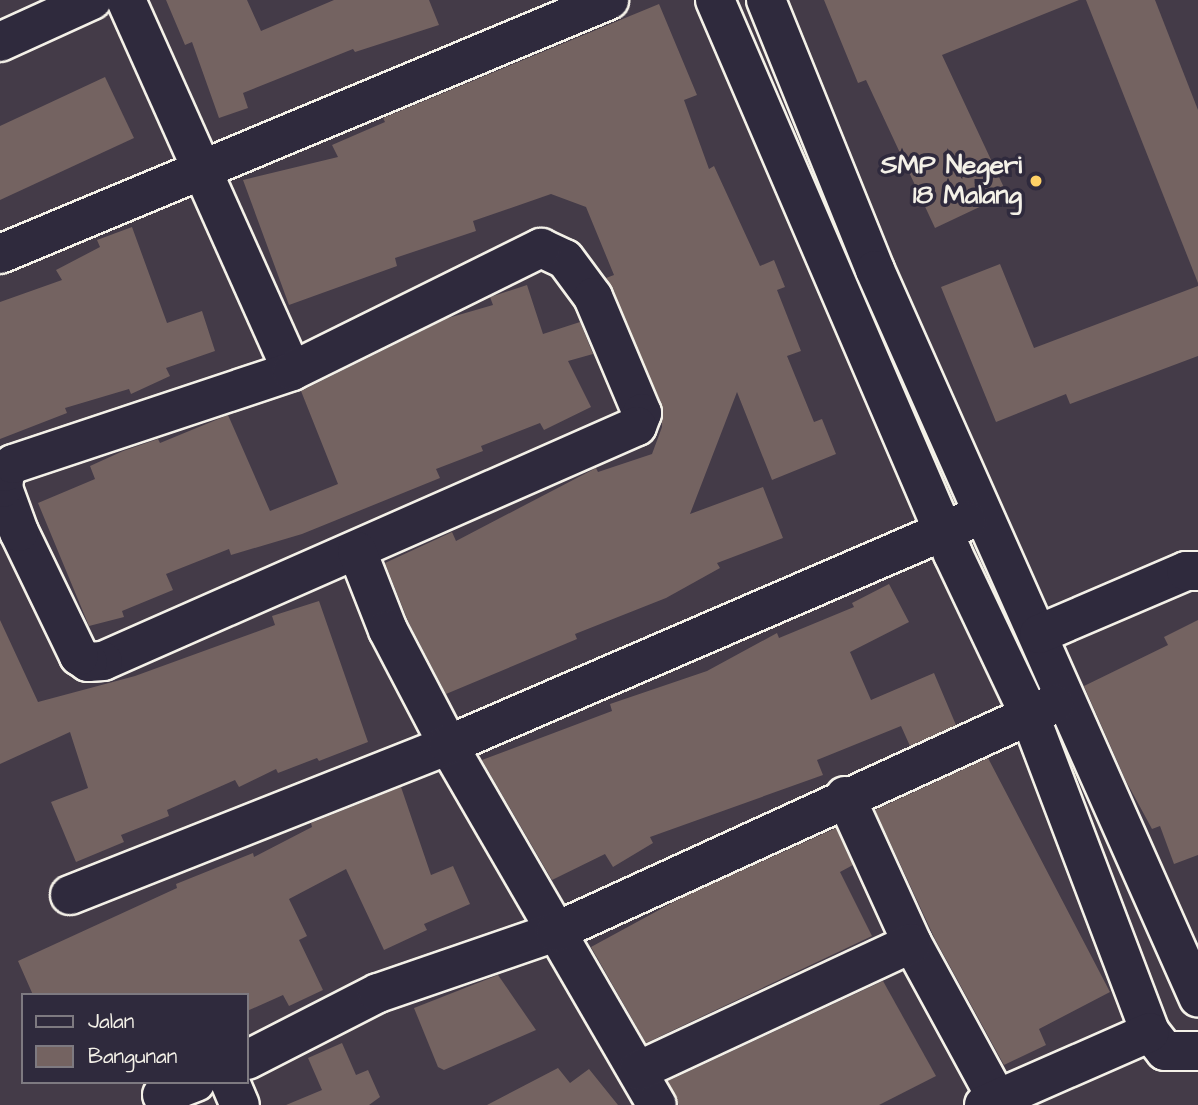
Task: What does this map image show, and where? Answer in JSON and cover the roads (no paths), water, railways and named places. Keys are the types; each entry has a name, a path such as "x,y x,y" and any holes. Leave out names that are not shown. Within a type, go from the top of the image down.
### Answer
{"street":[{"path":"0,42 92,0"},
{"path":"126,0 292,371"},
{"path":"0,254 609,0"},
{"path":"715,0 945,530 1030,716 1150,1032 1165,1051 1198,1051"},
{"path":"766,0 875,270 1198,997"},
{"path":"541,248 557,253 583,280 642,413 637,426 614,438 357,551 97,663 79,656 15,521 3,480 5,472 22,458 292,371 541,248"},
{"path":"70,895 448,745 982,514"},
{"path":"357,551 388,630 448,745 657,1105"},
{"path":"1039,634 1186,571 1198,571"},
{"path":"248,1059 378,993 555,932 845,796 1030,716 1066,697"},
{"path":"1064,803 1103,786"},
{"path":"845,796 912,943 990,1102 1150,1032"},
{"path":"638,1071 912,943"},
{"path":"231,1084 240,1105"}],"place":[{"name":"SMP Negeri 18 Malang","path":"1036,181"}]}
